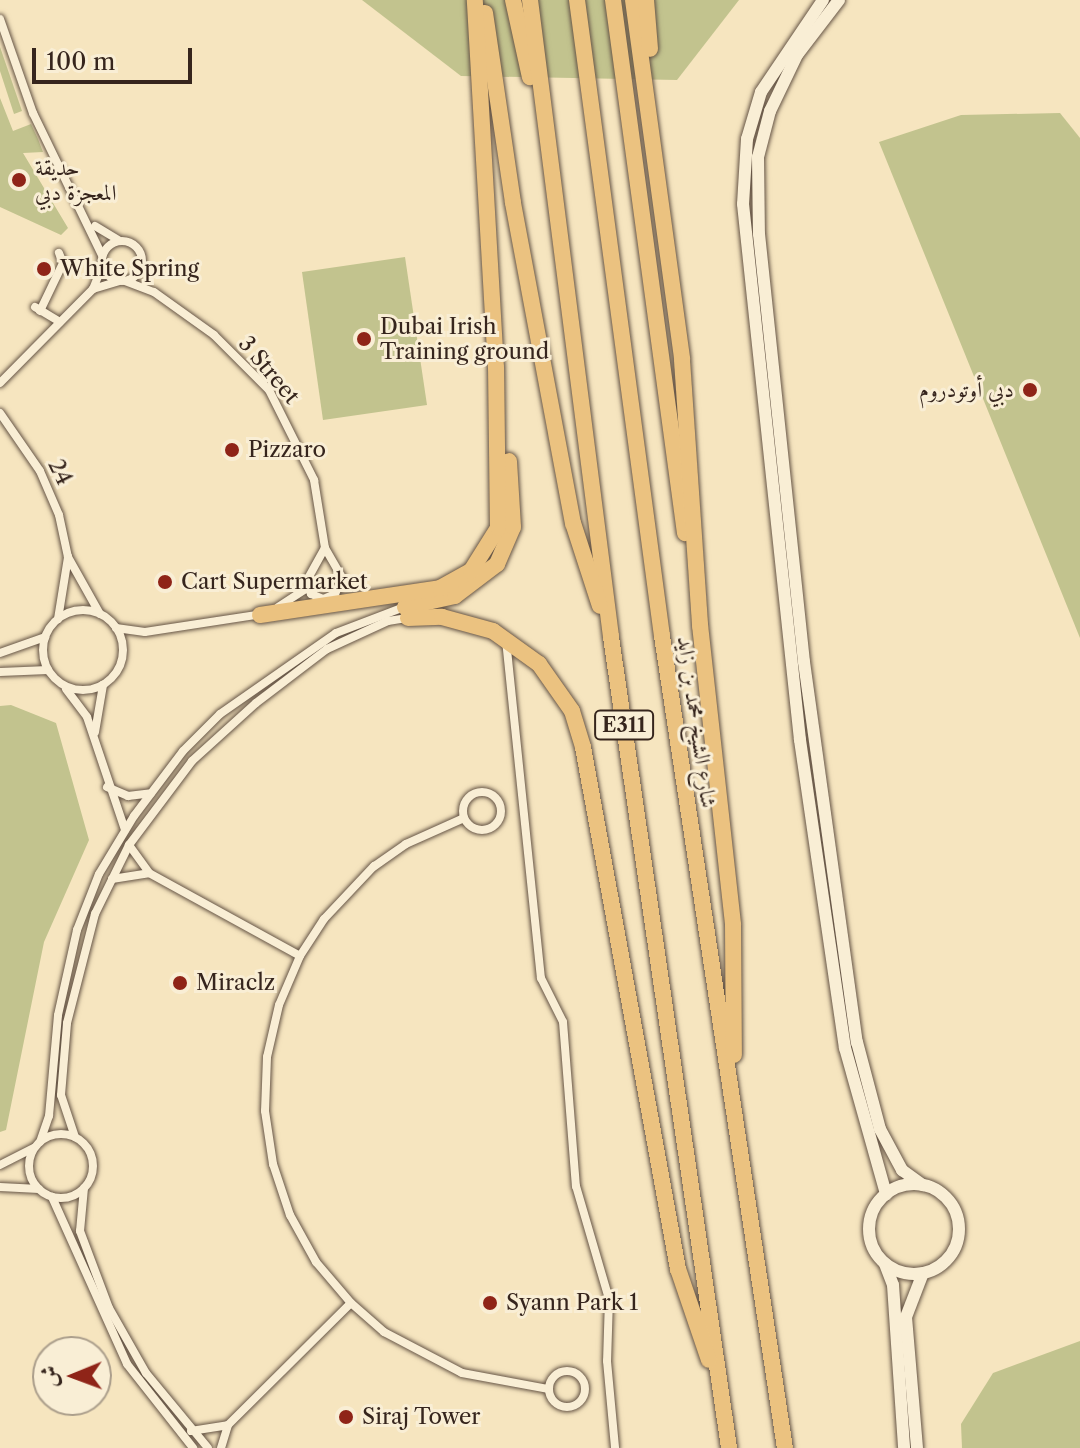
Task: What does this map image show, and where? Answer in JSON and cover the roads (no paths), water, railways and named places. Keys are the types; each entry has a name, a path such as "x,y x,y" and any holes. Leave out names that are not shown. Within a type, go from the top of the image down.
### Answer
{"highway":[{"path":"260,615 440,588 477,565 492,544 501,511 475,0"},
{"path":"483,0 513,203 573,523 611,637"},
{"path":"513,0 550,166"},
{"name":"E311","path":"530,0 611,637 729,1448"},
{"name":"شارع الشيخ محمد بن زايد","path":"577,0 662,636 785,1448"},
{"path":"613,0 700,625 733,925 733,1092"},
{"path":"633,0 684,383 700,625"},
{"path":"646,0 663,210"},
{"path":"406,612 467,591 497,564 509,540 513,500 496,368"},
{"path":"406,612 460,620 506,639 552,678 579,729 678,1269 721,1393"}],"street":[{"path":"823,0 776,63 755,107 744,155 744,220 787,638 834,971 852,1081 886,1194"},
{"path":"839,0 797,55 770,111 758,157 759,234 804,662 857,1042 880,1129 902,1170 950,1203 959,1228 952,1252 923,1273 906,1317 917,1448"},
{"path":"0,19 33,113 91,223 102,255 102,267 93,289 0,383"},
{"path":"91,223 140,250 141,270 122,281 93,289"},
{"path":"102,255 118,240"},
{"path":"59,253 63,263 38,309 60,322"},
{"path":"102,267 122,281"},
{"name":"3 Street","path":"141,270 154,292"},
{"name":"3 Street","path":"116,628 145,632 260,615 307,588 323,599 339,589 340,571 325,548 314,480 269,390 214,335 154,292 122,281"},
{"name":"24","path":"0,413 49,489 68,557 101,615"},
{"path":"307,588 307,576 325,548"},
{"name":"24","path":"58,619 68,557"},
{"path":"0,653 45,637 58,619 71,612 101,615 116,628 121,640 120,666 103,685 89,690 62,684"},
{"path":"193,1448 178,1433 106,1326 52,1197 40,1189 29,1168 51,1104 68,963 89,897 125,830 183,751 241,698 336,633 406,612"},
{"path":"208,1448 146,1373 104,1297 80,1231 84,1188 94,1162 75,1137 61,1095 67,1023 95,914 129,845 192,761 245,712 327,649 406,612"},
{"path":"45,637 48,670 76,700 94,737 107,786 125,830"},
{"path":"506,639 541,978 563,1022 576,1186 609,1299 607,1361 615,1448"},
{"path":"0,672 48,670"},
{"path":"94,737 103,685"},
{"path":"107,786 128,796 151,793"},
{"path":"479,792 492,794 500,804 500,818 492,828 479,830 464,818 467,799 479,792"},
{"path":"464,818 406,844 374,866 331,910 300,956 279,1005 267,1057 271,1151 290,1215 316,1262 351,1303 384,1332 462,1373 548,1389"},
{"path":"129,845 149,873 300,956"},
{"path":"112,879 149,873"},
{"path":"0,1165 57,1134 75,1137"},
{"path":"904,1448 893,1285 869,1229 886,1194 908,1185 923,1185"},
{"path":"0,1187 40,1189"},
{"path":"52,1197 69,1197 84,1188"},
{"path":"885,1264 897,1271 923,1273"},
{"path":"221,1448 228,1425 351,1303"},
{"path":"565,1370 578,1374 585,1385 582,1399 571,1407 553,1401 548,1389 553,1376 565,1370"},
{"path":"191,1431 228,1425"},
{"path":"178,1433 178,1448"}],"place":[{"name":"حديقة المعجزة دبي","path":"19,180"},
{"name":"White Spring","path":"44,269"},
{"name":"Dubai Irish Training ground","path":"364,339"},
{"name":"دبي أوتودروم","path":"1030,390"},
{"name":"Pizzaro","path":"232,450"},
{"name":"Cart Supermarket","path":"165,582"},
{"name":"Miraclz","path":"180,983"},
{"name":"Syann Park 1","path":"490,1303"},
{"name":"Siraj Tower","path":"346,1417"}]}
